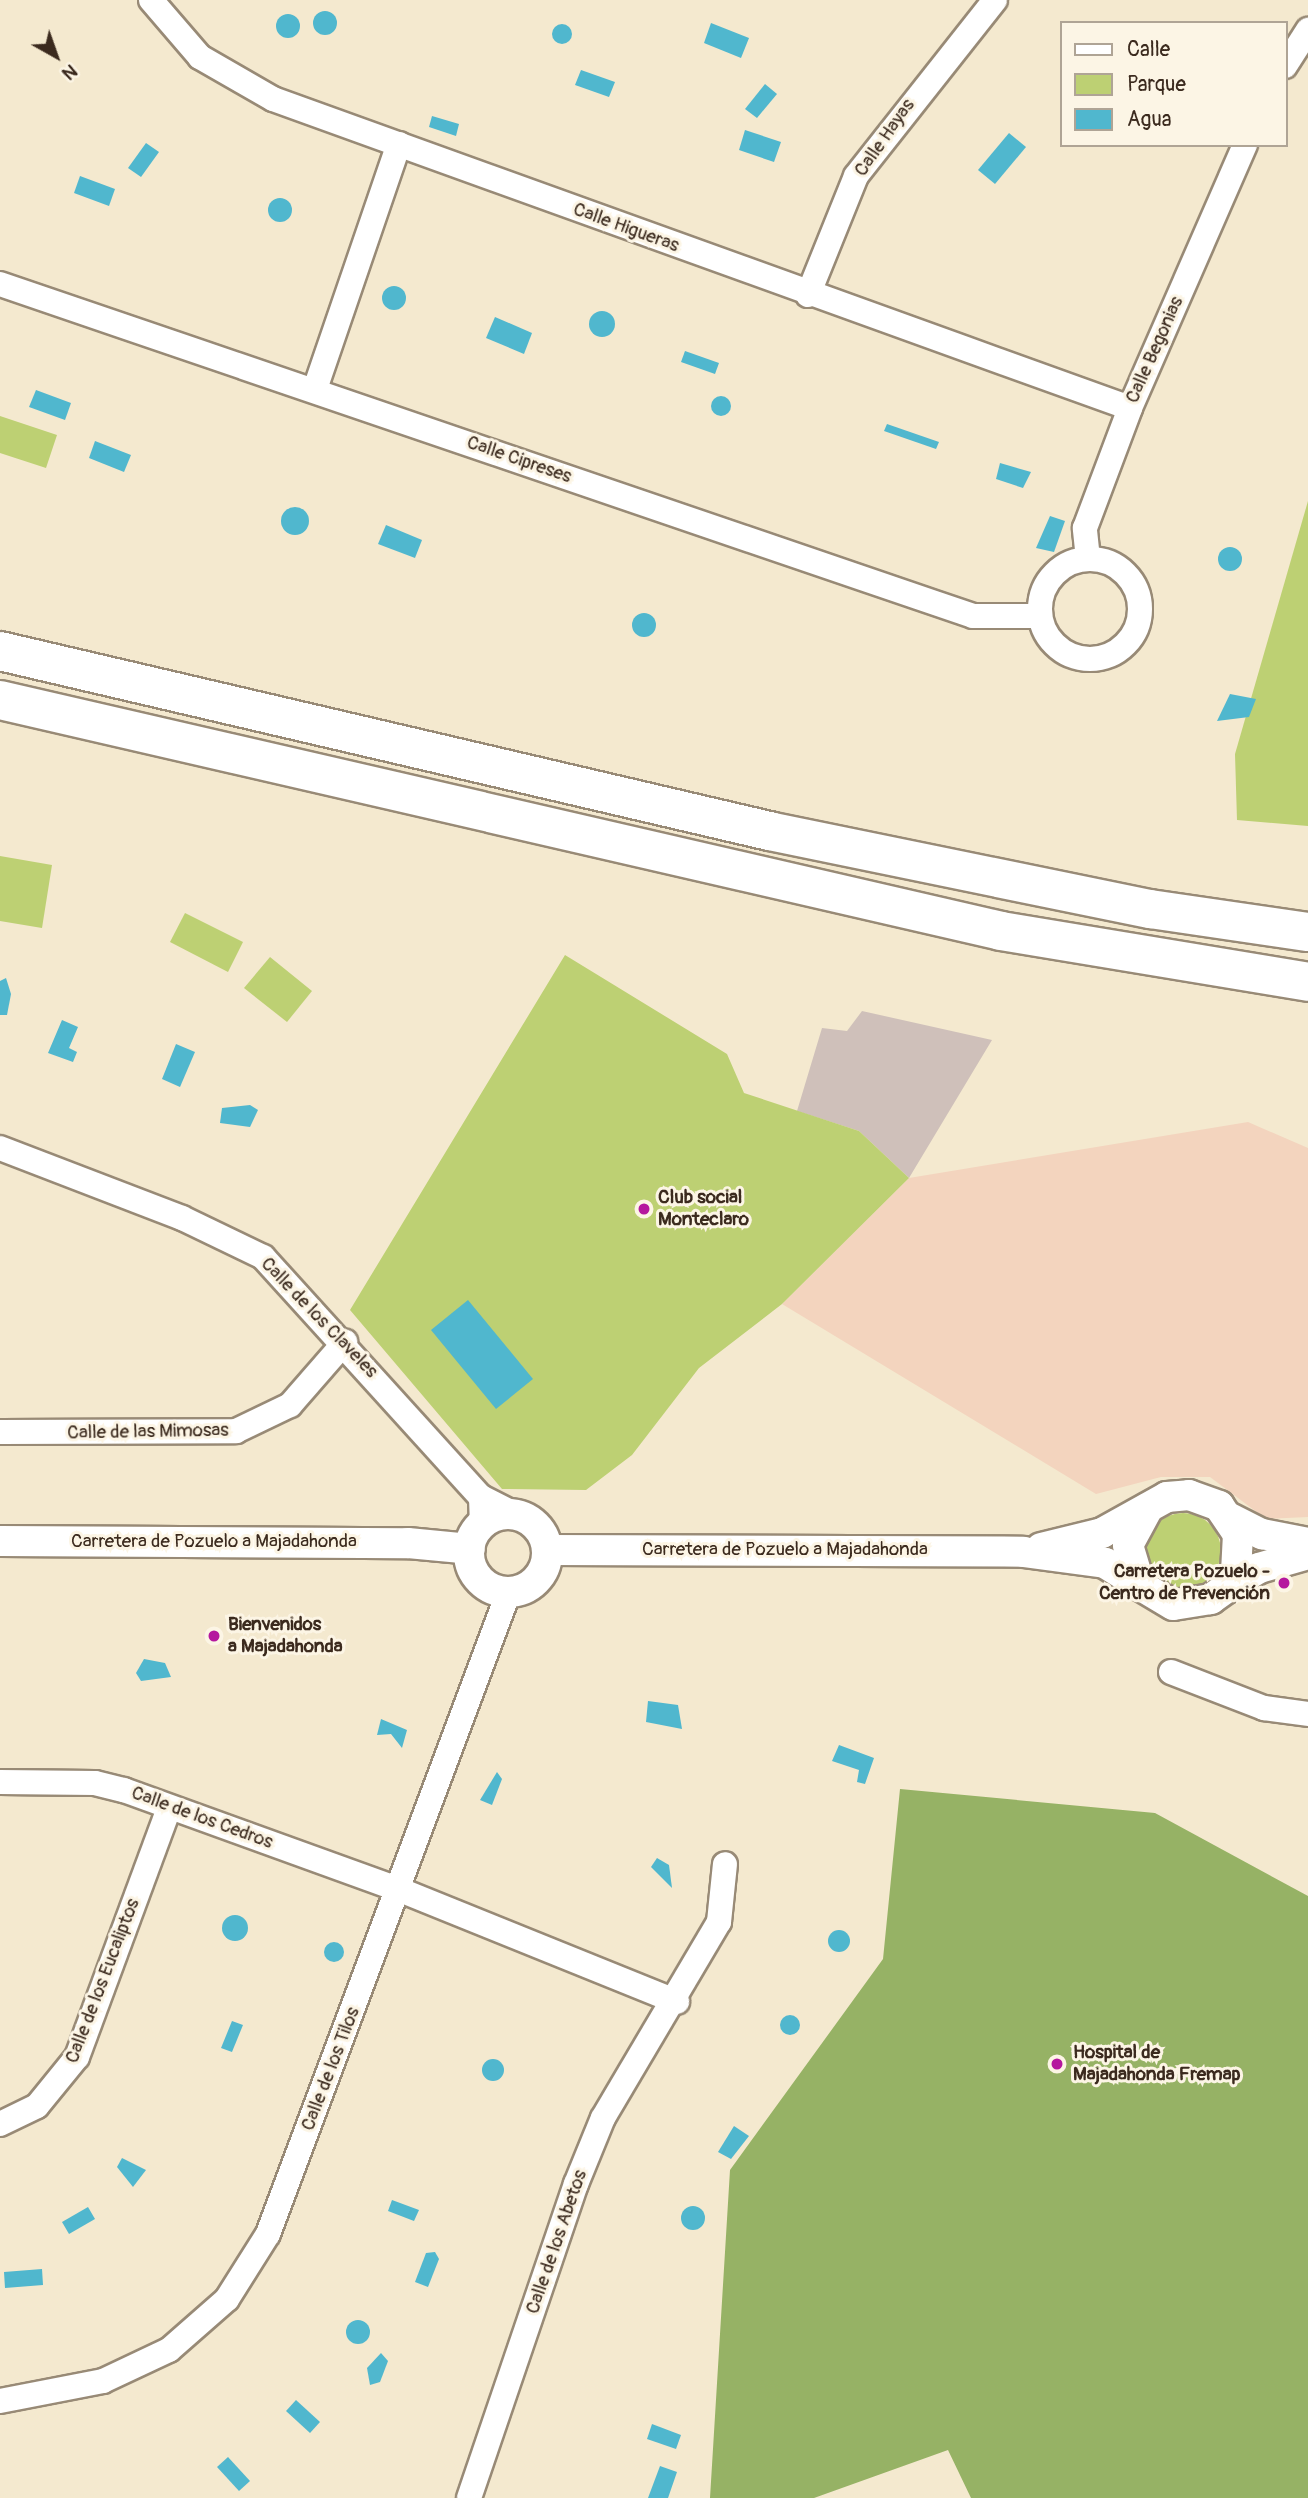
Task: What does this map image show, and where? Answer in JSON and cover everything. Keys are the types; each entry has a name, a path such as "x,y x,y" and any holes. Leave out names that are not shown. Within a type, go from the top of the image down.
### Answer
{"highway":[{"path":"0,651 769,831 1254,926 1308,932"},
{"path":"0,700 1001,931 1308,982"},
{"path":"1254,926 1308,925"}],"street":[{"name":"Calle Higueras","path":"151,0 200,57 235,82 808,295 1130,408"},
{"name":"Calle Hayas","path":"808,295 856,176 995,0"},
{"path":"1287,63 1308,30"},
{"path":"315,389 399,144"},
{"name":"Calle Begonias","path":"1088,559 1085,528 1130,408 1244,147"},
{"name":"Calle Cipreses","path":"0,284 315,389 974,616 1040,616"},
{"path":"1088,559 1119,569 1134,587 1140,611 1128,642 1115,652 1083,659 1054,645 1040,616 1044,592 1058,571 1088,559"},
{"name":"Calle de los Claveles","path":"0,1148 182,1218 263,1258 345,1342 478,1523"},
{"name":"Calle de las Mimosas","path":"0,1432 236,1431 289,1405 345,1342"},
{"path":"1308,1543 1262,1534 1189,1495 1148,1508 1128,1545 1140,1585 1173,1605 1211,1599 1259,1568 1308,1554"},
{"name":"Carretera de Pozuelo a Majadahonda","path":"1023,1552 1102,1533 1148,1508"},
{"path":"513,1514 537,1525 547,1550 541,1574 509,1591 484,1584 478,1523 513,1514"},
{"path":"1226,1588 1240,1553 1230,1518"},
{"name":"Carretera de Pozuelo a Majadahonda","path":"0,1541 408,1543 478,1523"},
{"name":"Carretera de Pozuelo a Majadahonda","path":"547,1550 1023,1552 1105,1563 1140,1585"},
{"name":"Calle de los Tilos","path":"0,2401 103,2381 169,2350 227,2299 268,2234 509,1591"},
{"path":"1171,1672 1264,1708 1308,1714"},
{"name":"Calle de los Cedros","path":"0,1782 95,1783 398,1889"},
{"name":"Calle de los Eucaliptos","path":"0,2124 37,2106 77,2057 169,1808"},
{"name":"Calle de los Abetos","path":"469,2498 603,2118 677,2002 719,1922 725,1864"},
{"path":"398,1889 677,2002"}],"shaded area":[{"path":"862,1011 992,1040 909,1178 859,1131 797,1111 822,1028 847,1031"},
{"path":"1248,1122 1308,1148 1308,1517 1266,1519 1210,1477 1161,1477 1096,1494 782,1304 909,1178"}],"green space":[{"path":"0,416 57,435 46,468 0,453"},
{"path":"1308,501 1308,826 1237,820 1235,754"},
{"path":"0,856 52,865 42,928 0,921"},
{"path":"185,913 243,942 228,972 170,942"},
{"name":"Club social Monteclaro","path":"565,955 727,1054 744,1093 859,1131 909,1178 782,1304 699,1368 632,1455 586,1490 502,1489 350,1310"},
{"path":"270,957 312,991 287,1022 244,988"},
{"path":"1176,1513 1190,1513 1204,1519 1215,1530 1221,1551 1218,1566 1210,1578 1190,1589 1176,1589 1162,1583 1151,1572 1145,1558 1145,1544 1151,1530 1162,1519"},
{"name":"Hospital de Majadahonda Fremap","path":"900,1789 1155,1813 1308,1896 1308,2498 971,2498 948,2450 814,2498 710,2498 730,2170 883,1959"}],"water":[{"path":"325,11 336,18 337,23 330,34 325,35 314,28 313,23 320,12"},
{"path":"288,14 299,21 300,26 293,37 288,38 277,31 276,26 283,15"},
{"path":"711,23 749,38 741,58 704,43"},
{"path":"562,24 569,27 572,34 569,41 562,44 555,41 552,34 555,27"},
{"path":"581,70 615,82 609,97 575,85"},
{"path":"765,84 777,94 757,118 745,109"},
{"path":"432,116 459,124 456,136 429,127"},
{"path":"745,130 781,142 774,162 739,150"},
{"path":"1009,133 1026,147 995,184 978,170"},
{"path":"146,143 159,152 141,177 128,168"},
{"path":"80,176 115,189 109,206 74,193"},
{"path":"280,198 291,205 292,210 285,221 280,222 269,215 268,210 275,199"},
{"path":"394,286 402,290 406,298 402,306 394,310 386,306 382,298 386,290"},
{"path":"602,311 611,315 615,324 611,333 602,337 593,333 589,324 593,315"},
{"path":"495,317 532,333 524,354 486,338"},
{"path":"685,351 719,363 715,374 681,362"},
{"path":"36,390 71,403 65,420 29,407"},
{"path":"717,396 725,396 731,406 725,416 717,416 711,410 711,402"},
{"path":"887,424 939,442 936,449 884,431"},
{"path":"95,441 131,455 124,472 89,458"},
{"path":"1000,463 1031,472 1023,488 996,479"},
{"path":"295,507 305,511 309,521 305,531 295,535 285,531 281,521 285,511"},
{"path":"1050,516 1065,521 1054,552 1036,548"},
{"path":"386,525 422,540 415,558 378,544"},
{"path":"1230,547 1238,551 1242,559 1238,567 1230,571 1222,567 1218,559 1222,551"},
{"path":"644,613 652,617 656,625 652,633 644,637 636,633 632,625 636,617"},
{"path":"1230,694 1256,699 1249,717 1217,721"},
{"path":"6,978 11,994 7,1015 0,1015 0,981"},
{"path":"62,1020 78,1027 69,1048 77,1052 73,1062 48,1053"},
{"path":"176,1044 195,1052 180,1087 162,1079"},
{"path":"250,1105 258,1110 250,1127 220,1123 222,1108"},
{"path":"468,1300 533,1379 496,1409 431,1330"},
{"path":"144,1659 165,1663 171,1677 141,1681 136,1673"},
{"path":"648,1701 678,1705 682,1729 646,1722"},
{"path":"381,1719 407,1730 402,1748 391,1734 377,1735"},
{"path":"839,1745 874,1758 865,1784 857,1782 859,1770 832,1761"},
{"path":"497,1772 502,1779 492,1805 480,1800"},
{"path":"657,1858 669,1865 672,1888 651,1867"},
{"path":"235,1915 244,1919 248,1928 244,1937 235,1941 226,1937 222,1928 226,1919"},
{"path":"839,1930 847,1933 850,1941 847,1949 839,1952 831,1949 828,1941 831,1933"},
{"path":"334,1942 341,1945 344,1952 341,1959 334,1962 327,1959 324,1952 327,1945"},
{"path":"790,2015 797,2018 800,2025 797,2032 790,2035 783,2032 780,2025 783,2018"},
{"path":"232,2021 243,2025 232,2052 221,2048"},
{"path":"493,2059 501,2062 504,2070 501,2078 493,2081 485,2078 482,2070 485,2062"},
{"path":"734,2126 749,2136 731,2159 718,2152"},
{"path":"122,2158 146,2170 133,2187 117,2167"},
{"path":"392,2200 419,2210 414,2221 388,2211"},
{"path":"693,2206 704,2213 705,2218 698,2229 693,2230 682,2223 681,2218 688,2207"},
{"path":"88,2207 95,2219 69,2234 62,2222"},
{"path":"435,2252 439,2259 428,2287 415,2282 426,2253"},
{"path":"42,2269 43,2285 5,2288 4,2272"},
{"path":"353,2320 363,2320 370,2327 370,2337 363,2344 353,2344 346,2337 346,2327"},
{"path":"381,2353 388,2361 380,2382 370,2385 367,2368"},
{"path":"296,2400 320,2422 310,2433 286,2411"},
{"path":"652,2424 681,2435 676,2449 647,2439"},
{"path":"228,2457 250,2481 239,2491 217,2467"},
{"path":"660,2466 677,2472 668,2498 648,2498"}],"place":[{"name":"Club social Monteclaro","path":"644,1209"},
{"name":"Carretera Pozuelo - Centro de Prevención","path":"1284,1583"},
{"name":"Bienvenidos a Majadahonda","path":"214,1636"},
{"name":"Hospital de Majadahonda Fremap","path":"1057,2064"}]}
